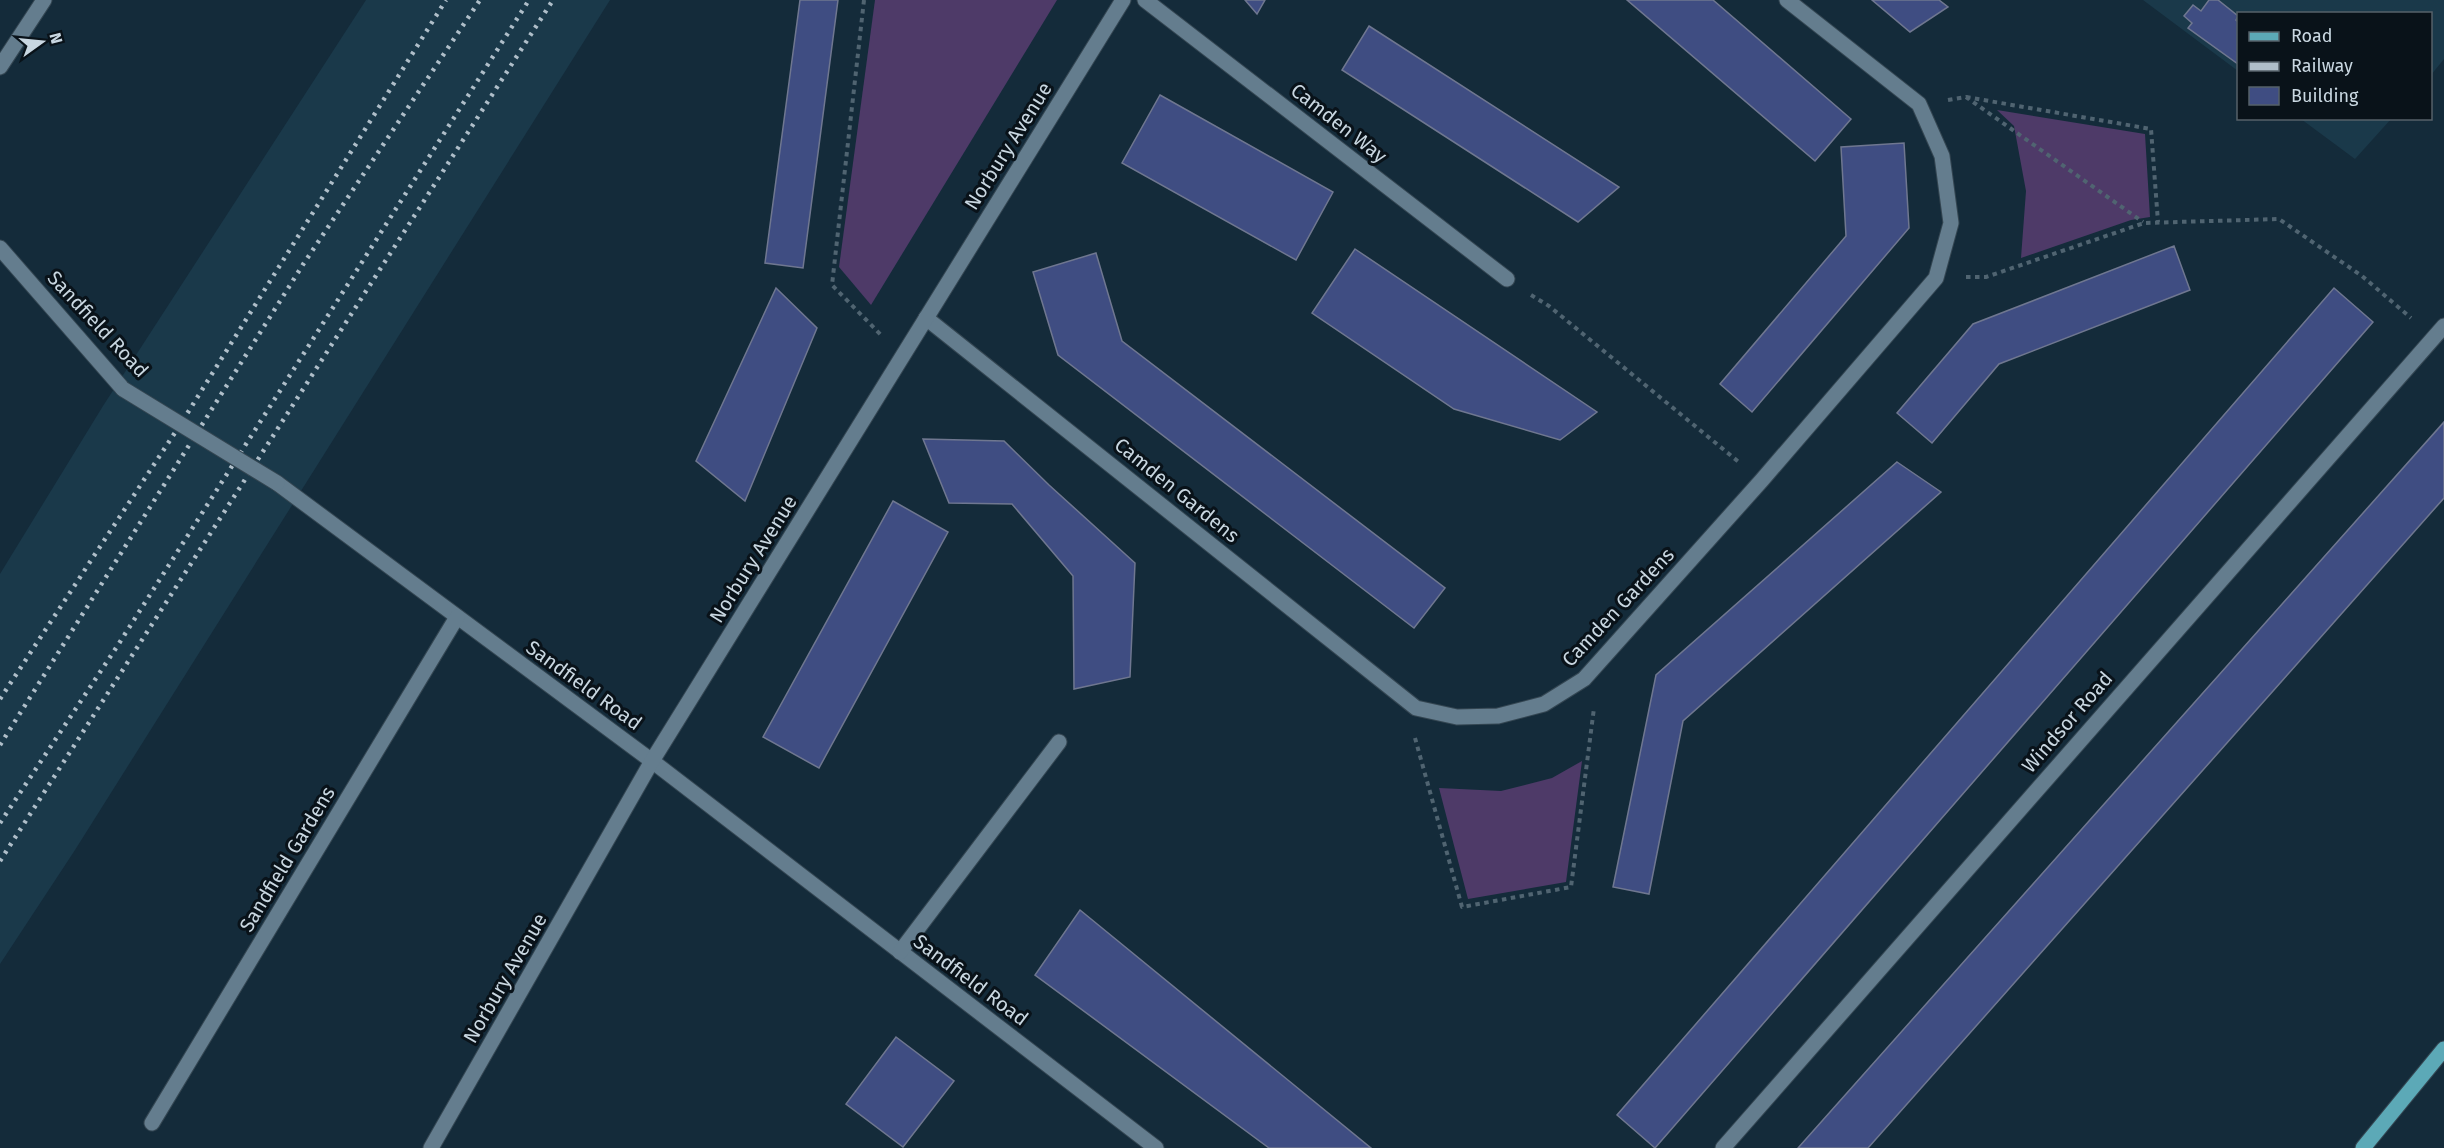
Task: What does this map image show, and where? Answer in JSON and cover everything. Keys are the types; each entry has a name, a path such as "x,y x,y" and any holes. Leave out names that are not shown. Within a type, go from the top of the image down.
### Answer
{"main road":[{"path":"2363,1148 2444,1049"}],"street":[{"path":"0,67 44,0"},
{"name":"Norbury Avenue","path":"431,1148 652,761 1123,0"},
{"name":"Camden Way","path":"1145,0 1507,279"},
{"name":"Camden Gardens","path":"926,318 1416,708 1457,717 1498,716 1544,704 1584,679 1762,480 1936,278 1951,223 1941,156 1919,104 1787,0"},
{"name":"Sandfield Road","path":"0,248 123,388 277,483 652,761 1156,1148"},
{"name":"Windsor Road","path":"1723,1148 2439,331"},
{"name":"Sandfield Gardens","path":"152,1123 457,617"},
{"path":"900,952 1059,742"}],"path":[{"path":"864,0 832,285 902,356"},
{"path":"1966,97 2144,223"},
{"path":"1919,104 1966,97 2151,129 2158,222"},
{"path":"1936,278 1986,277 2144,223 2278,219 2439,331"},
{"path":"1507,279 1548,306 1762,480"},
{"path":"1416,708 1415,740 1462,907 1571,887 1594,708 1584,679"}],"shaded area":[{"path":"366,0 610,0 75,850 0,964 0,574 103,406"},
{"path":"875,0 1057,0 871,305 839,267"},
{"path":"2143,0 2444,0 2444,59 2432,74 2432,12 2237,12 2237,70"},
{"path":"1997,110 2145,134 2150,217 2131,220 2021,258 2026,191 2014,126"},
{"path":"2302,120 2390,120 2355,159"},
{"path":"1582,761 1566,882 1468,899 1439,788 1501,791 1552,778"}],"building":[{"path":"800,0 838,0 803,268 765,263"},
{"path":"1245,0 1265,0 1257,14"},
{"path":"1627,0 1713,0 1851,119 1815,161"},
{"path":"1872,0 1939,0 1948,7 1910,32"},
{"path":"2209,0 2218,0 2237,15 2237,63 2188,28 2192,23 2184,16 2193,5 2201,11"},
{"path":"1369,26 1619,187 1578,222 1342,70"},
{"path":"1160,95 1333,192 1296,260 1122,163"},
{"path":"1904,143 1909,228 1752,412 1720,384 1846,236 1841,147"},
{"path":"2174,246 2190,290 1999,364 1932,443 1897,413 1973,324"},
{"path":"1355,249 1597,412 1560,440 1454,409 1312,313"},
{"path":"1096,253 1122,341 1445,588 1414,628 1058,355 1033,272"},
{"path":"776,288 817,328 745,501 696,461"},
{"path":"2334,288 2373,322 1655,1148 1617,1115"},
{"path":"2444,422 2444,498 1868,1148 1798,1148"},
{"path":"923,439 1004,441 1135,563 1130,677 1074,689 1073,576 1012,504 949,503"},
{"path":"1897,462 1941,492 1683,721 1649,894 1613,887 1656,675"},
{"path":"893,501 948,532 819,768 763,737"},
{"path":"1080,910 1371,1148 1269,1148 1035,975"},
{"path":"896,1037 954,1081 903,1147 846,1104"}],"railway":[{"path":"0,699 180,425 446,0"},
{"path":"0,745 304,263 480,0"},
{"path":"0,823 118,645 529,0"},
{"path":"0,861 553,0"}]}
